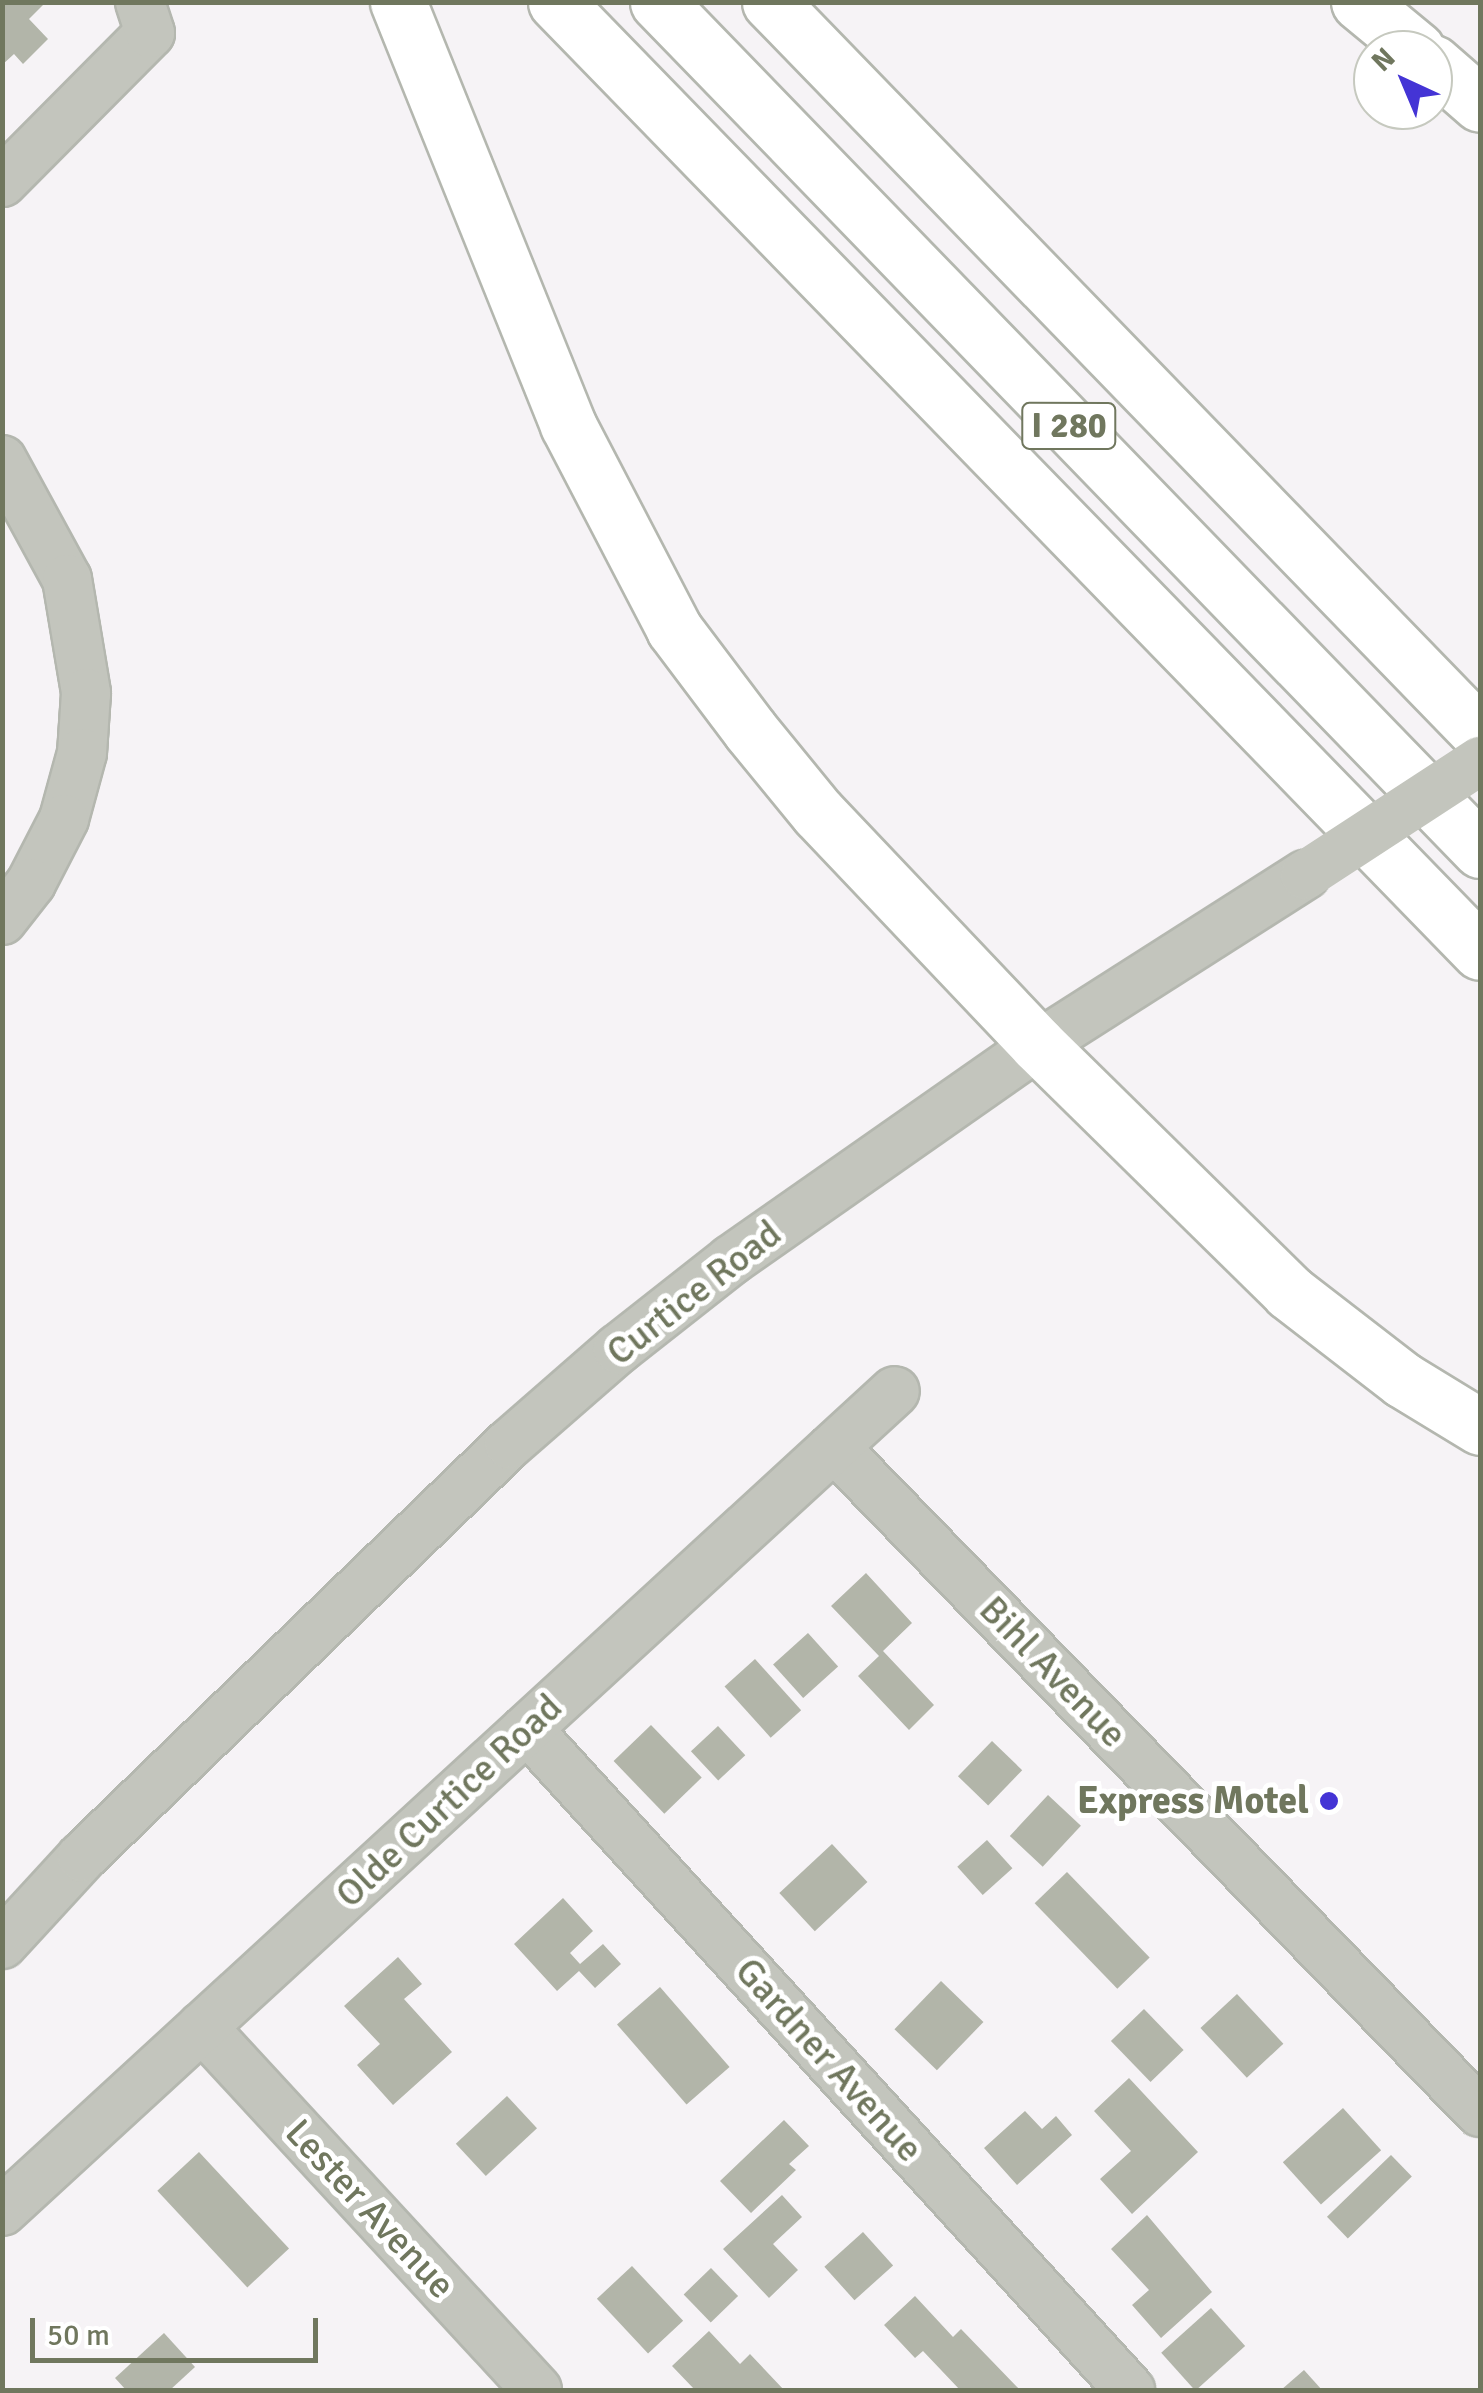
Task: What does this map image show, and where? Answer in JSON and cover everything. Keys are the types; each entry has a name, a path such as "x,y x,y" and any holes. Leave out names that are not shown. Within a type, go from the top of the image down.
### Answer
{"highway":[{"path":"398,2 568,425 674,629 818,813 1038,1045 1289,1292 1403,1380 1480,1426"},
{"path":"556,2 1480,952"},
{"name":"I 280","path":"658,2 1480,850"},
{"name":"I 280","path":"770,2 1480,734"},
{"path":"1359,2 1393,30"},
{"path":"1453,81 1480,104"}],"street":[{"path":"2,182 150,33 140,2"},
{"path":"2,460 67,578 86,693 82,753 64,818 31,883 2,920"},
{"name":"Curtice Road","path":"10,1920 510,1444 618,1350 731,1260 1038,1045 1480,761"},
{"name":"Olde Curtice Road","path":"2,2211 895,1391"},
{"name":"Bihl Avenue","path":"834,1447 1480,2112"},
{"name":"Gardner Avenue","path":"527,1729 1130,2390"},
{"name":"Lester Avenue","path":"202,2027 537,2390"}],"building":[{"path":"2,2 46,2 29,19 48,39 23,64 14,54 2,65"},
{"path":"866,1573 912,1623 883,1651 934,1705 909,1730 858,1676 879,1656 831,1606"},
{"path":"808,1633 838,1666 803,1698 773,1664"},
{"path":"755,1659 801,1710 771,1738 725,1686"},
{"path":"651,1725 702,1778 664,1814 614,1761"},
{"path":"718,1726 745,1755 718,1780 691,1751"},
{"path":"992,1741 1022,1770 988,1805 958,1776"},
{"path":"1048,1795 1081,1826 1043,1867 1010,1836"},
{"path":"987,1840 1012,1868 983,1895 957,1867"},
{"path":"832,1844 867,1882 815,1931 779,1893"},
{"path":"1067,1872 1150,1958 1117,1989 1035,1903"},
{"path":"563,1898 593,1931 570,1953 580,1964 603,1944 621,1964 595,1988 579,1971 557,1991 514,1944"},
{"path":"398,1957 422,1984 404,1999 452,2052 393,2105 357,2065 380,2044 344,2006"},
{"path":"941,1981 983,2022 937,2070 894,2029"},
{"path":"660,1987 730,2067 687,2104 617,2024"},
{"path":"1237,1994 1283,2044 1247,2078 1200,2028"},
{"path":"1144,2009 1184,2050 1151,2082 1111,2041"},
{"path":"1129,2078 1198,2152 1132,2214 1100,2179 1131,2151 1094,2111"},
{"path":"507,2096 537,2128 486,2176 456,2144"},
{"path":"1343,2108 1381,2150 1321,2205 1283,2162"},
{"path":"1025,2111 1042,2129 1056,2116 1072,2135 1017,2185 984,2148"},
{"path":"784,2120 809,2146 789,2164 796,2170 751,2213 720,2181"},
{"path":"199,2152 289,2249 247,2287 157,2191"},
{"path":"1391,2155 1412,2177 1348,2238 1327,2217"},
{"path":"782,2195 802,2217 773,2244 798,2270 769,2298 723,2249"},
{"path":"1147,2215 1212,2292 1161,2338 1132,2305 1149,2290 1111,2249"},
{"path":"863,2232 893,2265 854,2300 824,2267"},
{"path":"632,2266 683,2321 648,2354 597,2299"},
{"path":"711,2268 738,2296 711,2322 684,2294"},
{"path":"915,2296 953,2337 961,2329 1020,2390 960,2390 923,2351 915,2358 884,2325"},
{"path":"1211,2308 1245,2346 1196,2390 1161,2353"},
{"path":"709,2331 740,2364 750,2354 784,2390 695,2390 672,2366"},
{"path":"164,2333 195,2367 170,2390 126,2390 115,2378"},
{"path":"1304,2370 1322,2390 1281,2390"}],"place":[{"name":"Express Motel","path":"1329,1801"}]}
